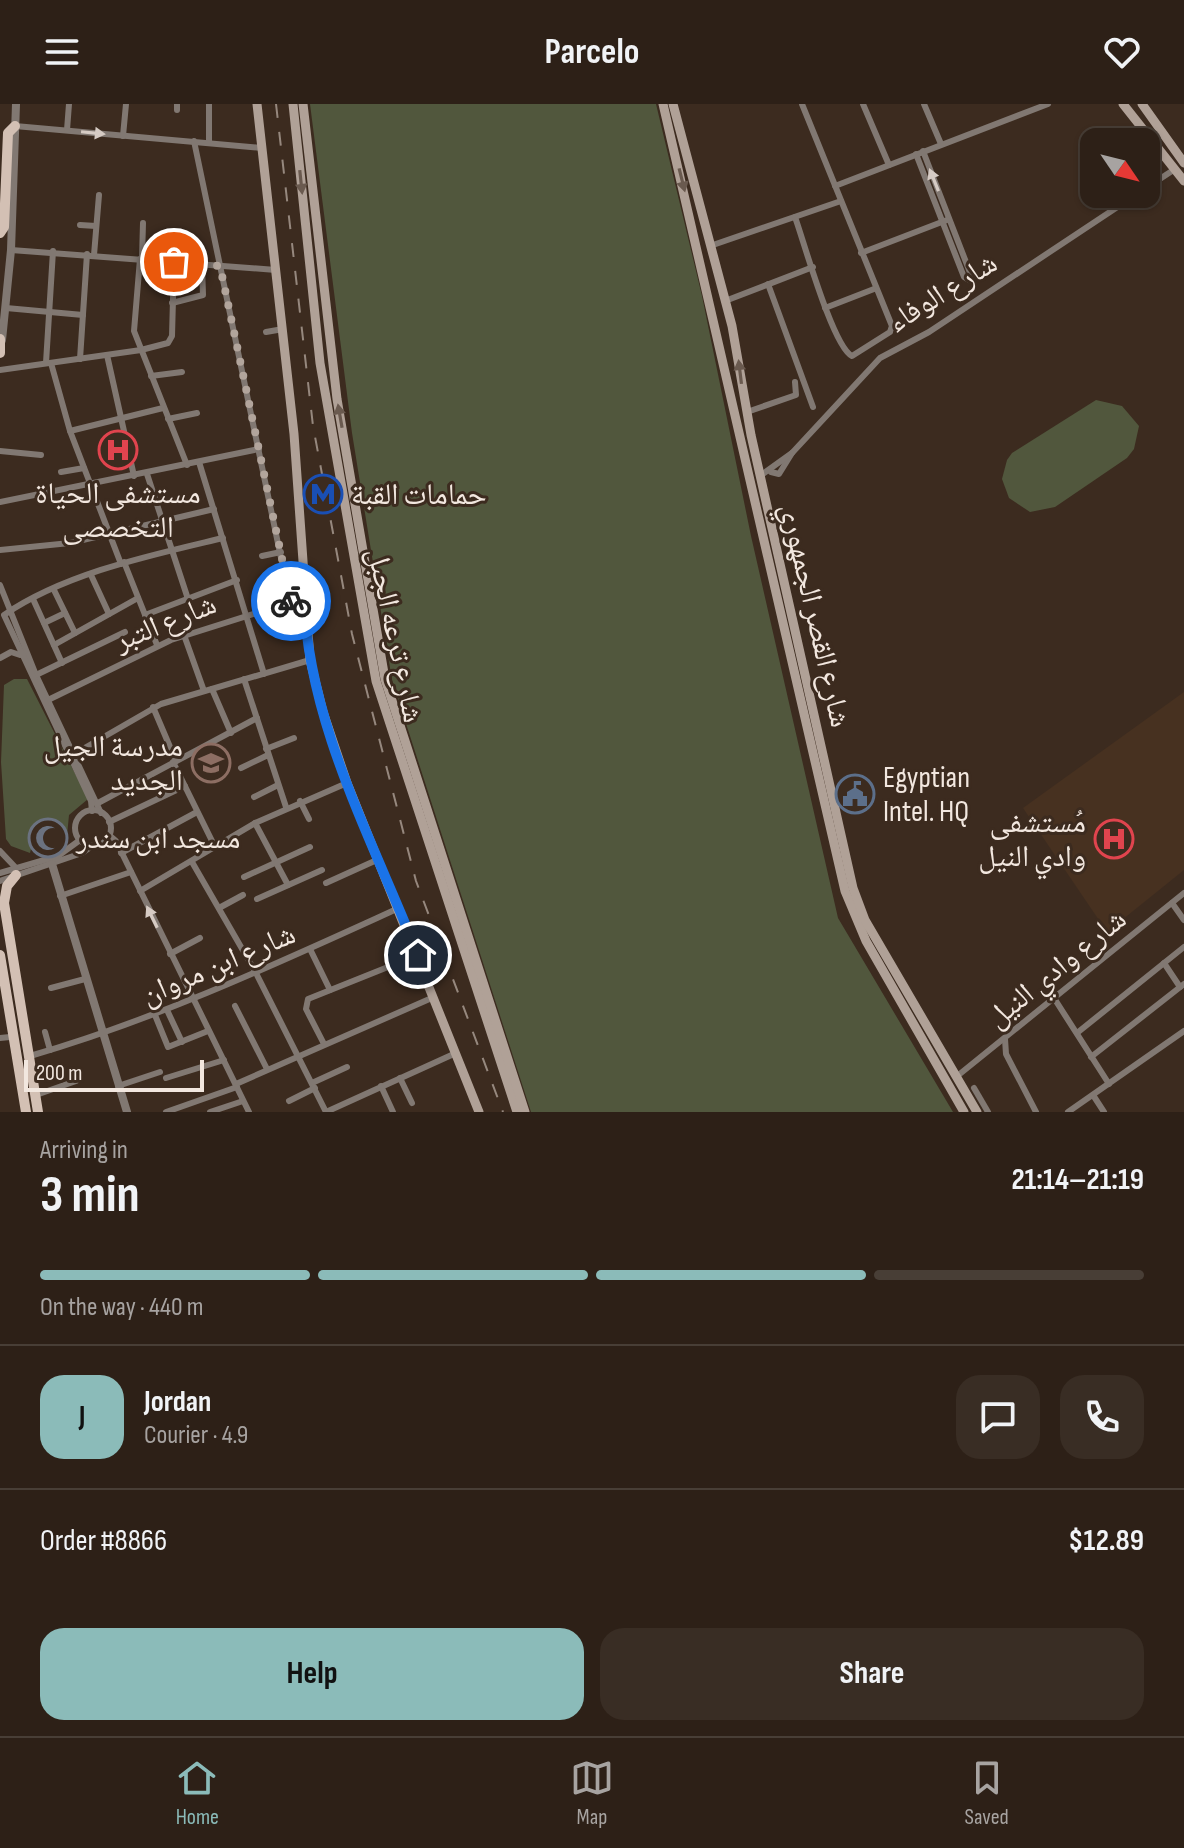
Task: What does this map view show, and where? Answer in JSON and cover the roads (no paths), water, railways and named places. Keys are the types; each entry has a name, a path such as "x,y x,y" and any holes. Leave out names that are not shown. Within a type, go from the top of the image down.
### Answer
{"main road":[{"path":"257,104 283,329 310,660 347,783 418,955 477,1111"},
{"name":"شارع ترعه الجبل","path":"293,104 320,363 344,467"},
{"name":"شارع ترعه الجبل","path":"303,104 344,467 380,680 517,1112"},
{"name":"شارع القصر الجمهوري","path":"663,104 716,330 756,477 829,798 845,891 858,925 964,1112"},
{"name":"شارع القصر الجمهوري","path":"673,104 737,345 756,477"},
{"path":"1123,104 1179,166"},
{"path":"1142,104 1184,180"},
{"path":"0,233 4,227 8,133 15,126"},
{"path":"310,268 322,267"},
{"path":"716,330 724,331 730,319"},
{"path":"0,353 1,340"},
{"path":"724,359 729,345 737,345"},
{"name":"شارع القصر الجمهوري","path":"832,814 865,920 977,1112"},
{"path":"16,872 5,890 2,908 36,1112"},
{"name":"شارع ترعه الجبل","path":"449,893 525,1112"},
{"path":"2,908 30,1056 36,1112"},
{"path":"0,955 25,1112"},
{"path":"0,975 5,1037 25,1112"}],"street":[{"path":"1,340 11,250 16,104"},
{"path":"67,130 69,104"},
{"path":"123,136 126,104"},
{"path":"209,104 209,142"},
{"path":"795,217 825,308 845,352 852,356 859,354 892,328 802,104"},
{"path":"863,104 889,165"},
{"path":"924,104 941,144"},
{"path":"835,186 1048,104"},
{"path":"15,126 262,148"},
{"path":"194,141 290,601"},
{"name":"شارع الوفاء","path":"920,153 971,275 969,280 964,277 948,220"},
{"path":"1160,179 1179,166"},
{"path":"80,359 99,195"},
{"path":"710,246 841,201"},
{"name":"شارع الوفاء","path":"756,477 771,472 779,474 792,453 880,358 929,332 1116,208"},
{"path":"861,253 948,220"},
{"path":"143,223 134,321 141,350 187,465"},
{"path":"80,225 96,226"},
{"path":"11,250 276,270"},
{"path":"53,251 48,363 107,532 157,645"},
{"path":"0,370 141,350 172,339 174,262"},
{"path":"172,303 203,295 202,265"},
{"path":"725,301 813,267"},
{"path":"768,284 813,407"},
{"path":"825,308 874,289"},
{"path":"6,308 83,315"},
{"path":"266,332 283,329"},
{"path":"107,355 134,476"},
{"path":"151,376 182,372"},
{"path":"747,412 795,395 795,382"},
{"path":"70,431 163,408"},
{"path":"168,419 197,413"},
{"path":"0,502 259,449"},
{"path":"0,451 41,455"},
{"path":"199,462 264,674"},
{"path":"61,472 84,468"},
{"path":"147,474 187,596"},
{"path":"0,550 70,543 214,509"},
{"path":"223,538 122,563 33,599 10,611 3,619 101,813 109,822 109,835 131,872 249,1112"},
{"path":"262,556 281,552"},
{"path":"91,575 109,614"},
{"path":"145,615 187,596 237,580"},
{"path":"0,585 91,801 92,811"},
{"path":"54,590 75,633"},
{"path":"54,645 138,598"},
{"name":"شارع التبر","path":"48,700 157,645 304,598"},
{"path":"33,599 62,663"},
{"path":"44,623 65,613"},
{"path":"36,675 125,632"},
{"path":"184,635 231,733"},
{"path":"0,658 11,652 20,655"},
{"path":"71,755 153,707 310,660"},
{"path":"244,679 286,807"},
{"path":"153,707 174,762 215,847"},
{"path":"98,803 257,718"},
{"path":"241,768 294,738"},
{"path":"140,891 255,823 347,783"},
{"path":"254,797 278,785"},
{"path":"109,822 185,786"},
{"path":"300,801 309,819"},
{"path":"92,846 80,840 76,833 77,820 92,811 101,813"},
{"path":"121,853 197,812"},
{"path":"255,823 288,885"},
{"path":"0,873 52,864 104,842 109,835"},
{"path":"0,881 63,854 80,840"},
{"path":"244,877 310,847"},
{"path":"0,851 16,872"},
{"path":"326,883 379,859"},
{"path":"192,862 256,973 326,1112 456,1053"},
{"path":"52,864 127,1112"},
{"path":"257,899 322,870"},
{"path":"60,896 131,872"},
{"name":"شارع وادي النيل","path":"956,1077 1184,893"},
{"path":"219,908 243,895"},
{"path":"1172,903 1184,920"},
{"name":"شارع ابن مروان","path":"30,1056 102,1035 192,1001 399,908"},
{"path":"170,954 200,938"},
{"path":"1077,1033 1184,947"},
{"path":"310,949 330,990"},
{"path":"324,1044 305,1004 330,990 418,955"},
{"path":"1091,1057 1182,986 1164,963"},
{"path":"51,988 85,979"},
{"path":"166,1112 236,1085 434,997"},
{"path":"1054,998 1109,1084"},
{"path":"235,1006 267,1069"},
{"path":"167,1010 182,1042"},
{"path":"155,1015 169,1047 208,1031"},
{"path":"1068,1112 1184,1031"},
{"path":"45,1032 50,1050"},
{"path":"1005,1037 1005,1050 1036,1112"},
{"path":"166,1078 224,1060"},
{"path":"289,1101 347,1067"},
{"path":"118,1086 160,1072"},
{"path":"400,1078 412,1103"},
{"path":"36,1095 76,1081"},
{"path":"381,1086 393,1112"},
{"path":"974,1088 988,1112"},
{"path":"1093,1095 1104,1112"},
{"path":"210,1112 243,1101"},
{"path":"346,1103 350,1112"}],"railway":[{"path":"276,104 313,426 352,634 416,881 503,1112"}],"place":[{"name":"مستشفى الحياة التخصصى","path":"118,450"},
{"name":"حمامات القبة","path":"323,494"},
{"name":"مدرسة الجيل الجديد","path":"211,763"},
{"name":"Egyptian Intel. HQ","path":"855,794"},
{"name":"مسجد ابن سندر","path":"48,838"},
{"name":"مُستشفى وادي النيل","path":"1114,839"}]}
